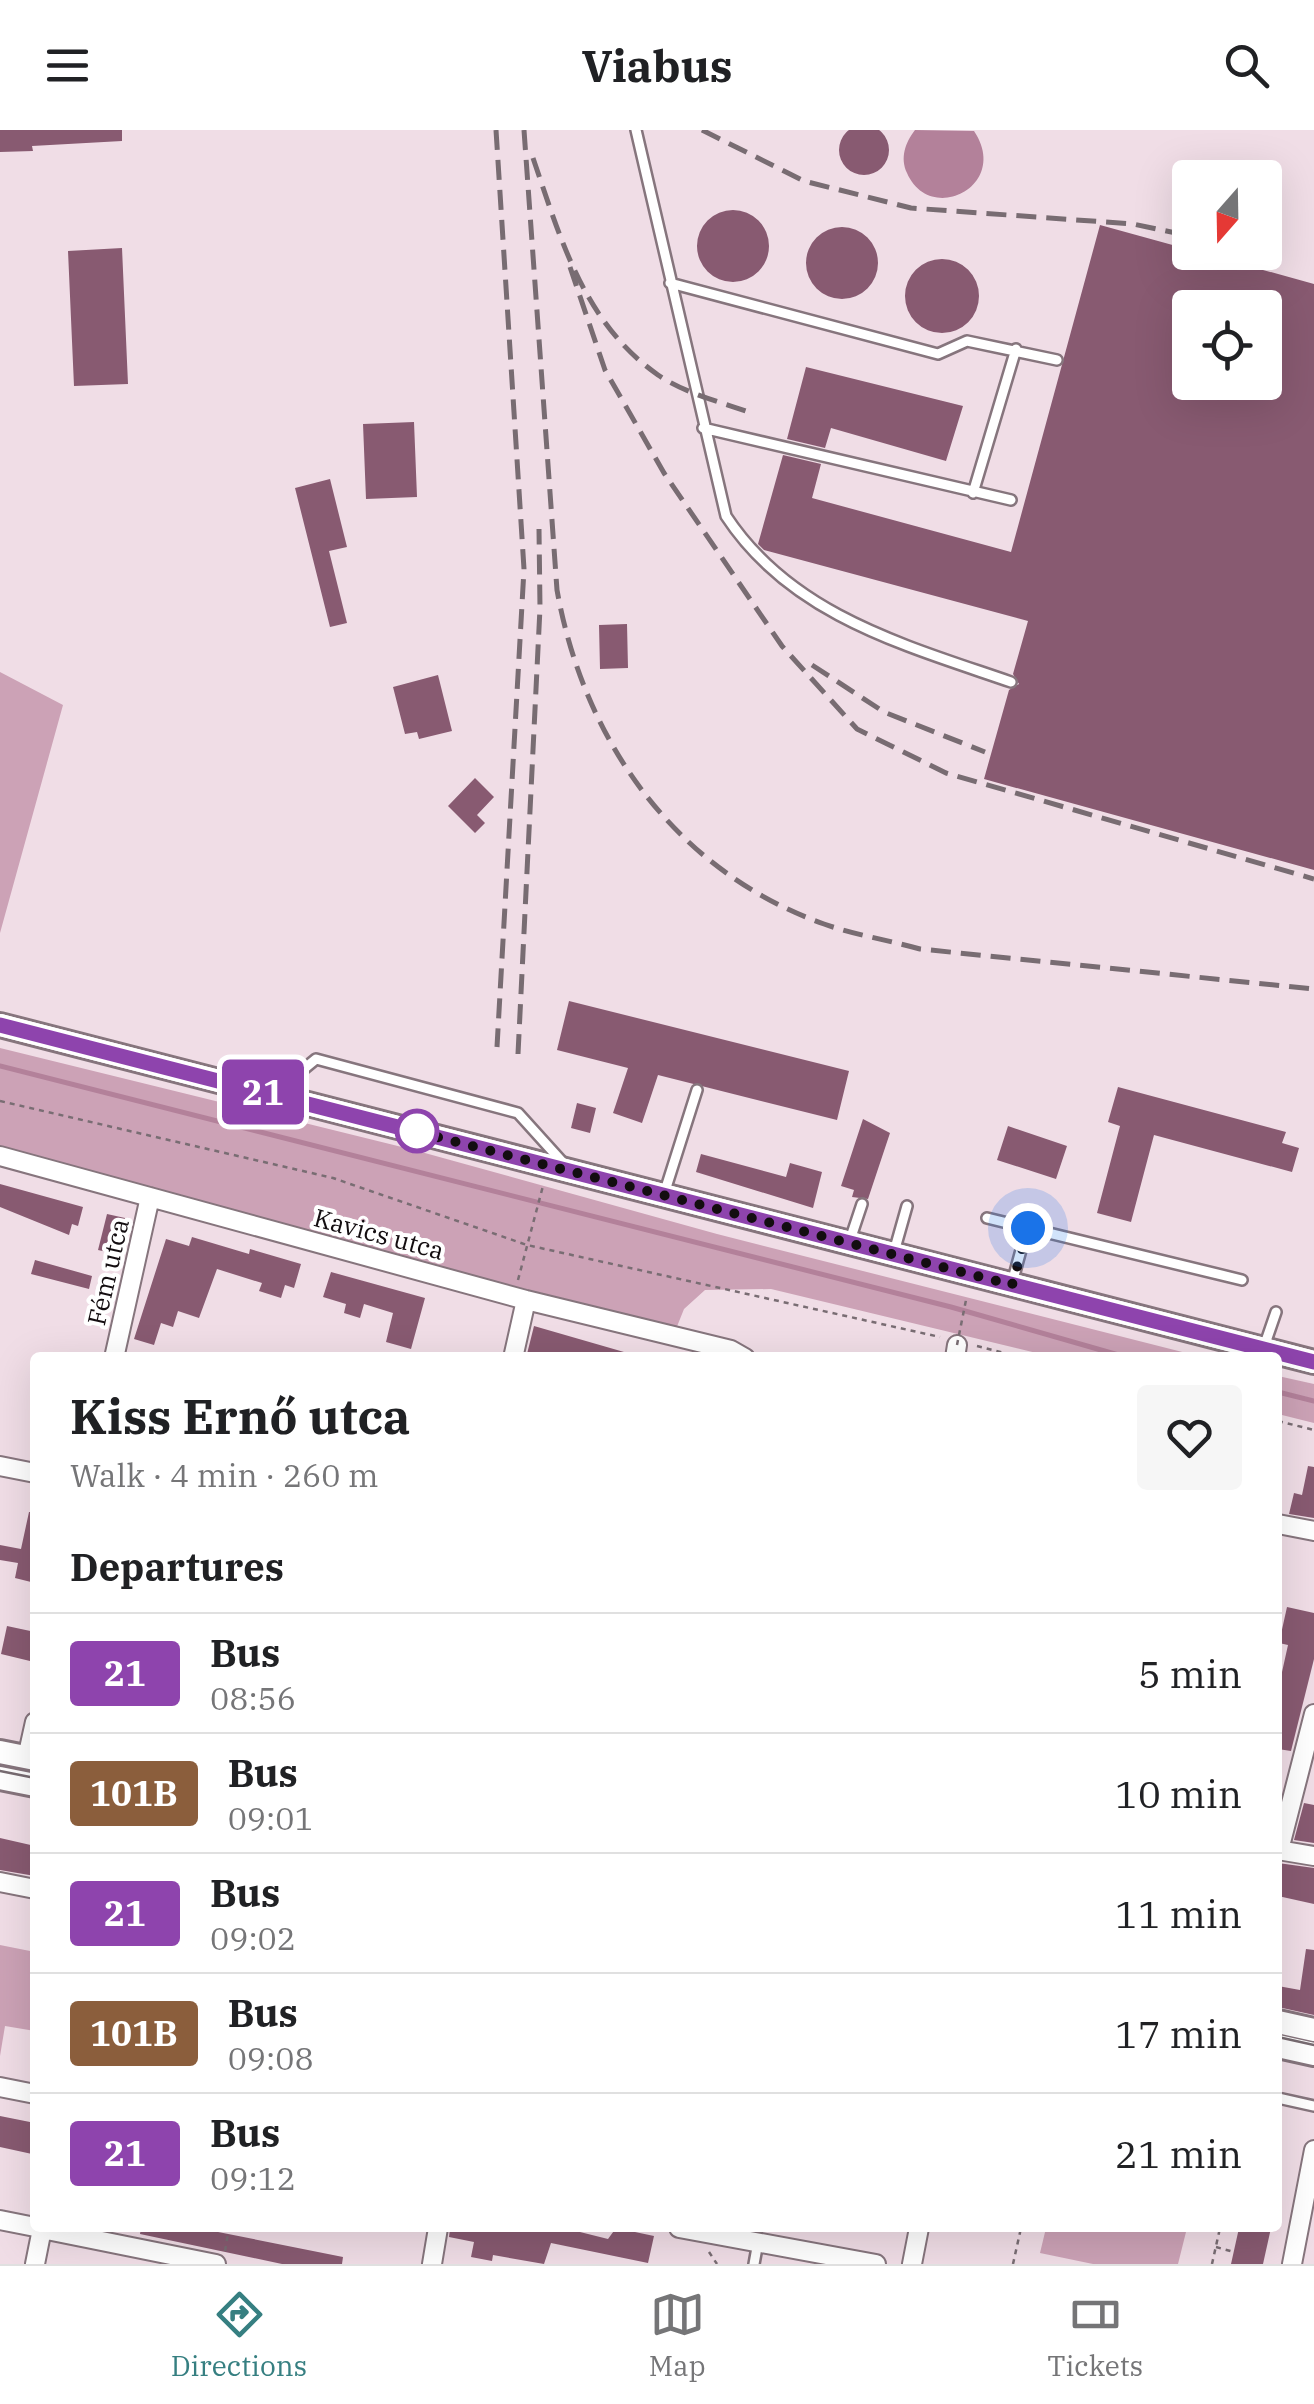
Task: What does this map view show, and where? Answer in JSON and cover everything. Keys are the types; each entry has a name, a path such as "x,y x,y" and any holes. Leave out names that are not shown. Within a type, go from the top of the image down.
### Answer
{"street":[{"path":"0,1025 1275,1352"},
{"name":"Kavics utca","path":"0,1156 724,1352"},
{"name":"Fém utca","path":"115,1352 150,1197"},
{"path":"514,1352 526,1300"},
{"path":"1282,1354 1314,1362"},
{"path":"0,1466 30,1472"},
{"path":"1282,1525 1314,1531"},
{"path":"1282,1835 1314,1714"},
{"path":"0,1752 30,1758"},
{"path":"0,1778 30,1784"},
{"path":"1282,1851 1314,1856"},
{"path":"0,1882 30,1888"},
{"path":"1282,2023 1314,2030"},
{"path":"1282,2047 1314,2054"},
{"path":"0,2087 30,2093"},
{"path":"1292,2264 1314,2150"},
{"path":"0,2220 30,2226"},
{"path":"35,2264 38,2232"},
{"path":"58,2232 219,2264"},
{"path":"432,2264 437,2232"},
{"path":"702,2232 876,2264"},
{"path":"912,2264 918,2232"}],"lane":[{"path":"636,130 726,516 748,550 827,613 1011,682"},
{"path":"670,283 938,354 967,341 1057,360"},
{"path":"973,493 1016,349"},
{"path":"703,428 1012,500"},
{"path":"272,1095 316,1059 518,1113 570,1170"},
{"path":"664,1196 697,1090"},
{"path":"849,1243 862,1204"},
{"path":"894,1255 907,1206"},
{"path":"988,1218 1242,1280"},
{"path":"1012,1285 1028,1228"},
{"path":"1263,1349 1276,1312"},
{"path":"1282,2099 1314,2106"},
{"path":"754,2264 758,2242"}],"path":[{"path":"0,1102 333,1178 527,1245 998,1352"},
{"path":"526,1300 518,1279 543,1187"},
{"path":"956,1351 966,1300"},
{"path":"1282,1421 1314,1430"},
{"path":"219,2264 229,2232"},
{"path":"1014,2264 1020,2232"},
{"path":"1212,2264 1219,2232"},
{"path":"1216,2247 1234,2252"}],"shaded area":[{"path":"915,130 974,131 983,151 982,168 975,182 948,198 932,197 918,189 904,162 906,145"},
{"path":"0,672 63,705 0,933"},
{"path":"0,1048 414,1150 717,1234 1182,1352 1032,1352 771,1289 705,1290 684,1309 676,1329 0,1150"},
{"path":"1282,1377 1314,1384 1314,1423 1282,1415"},
{"path":"0,1945 30,1951 30,2030 5,2026 0,2056"},
{"path":"1045,2232 1186,2232 1178,2264 1093,2264 1040,2253"}],"building":[{"path":"864,125 882,132 889,150 882,168 864,175 846,168 839,150 846,132"},
{"path":"0,130 122,130 122,141 32,146 33,151 0,152"},
{"path":"733,210 758,221 769,246 758,271 733,282 708,271 697,246 708,221"},
{"path":"1100,225 1172,245 1172,270 1263,270 1314,284 1314,870 984,779 1009,690 1019,684 1013,674 1028,621 764,550 758,544 783,455 821,464 812,498 1011,552"},
{"path":"842,227 867,238 878,263 867,288 842,299 817,288 806,263 817,238"},
{"path":"122,248 128,384 74,386 68,251"},
{"path":"942,259 968,270 979,296 968,322 942,333 916,322 905,296 916,270"},
{"path":"806,367 963,406 946,461 831,428 825,448 787,439"},
{"path":"414,422 417,497 366,499 363,424"},
{"path":"330,479 347,547 329,551 347,623 330,627 295,488"},
{"path":"627,624 628,668 600,669 599,625"},
{"path":"438,675 452,731 419,739 417,732 405,734 393,687"},
{"path":"475,778 494,797 477,815 485,823 475,833 448,806"},
{"path":"569,1001 849,1071 837,1120 658,1075 642,1123 613,1113 628,1068 557,1050"},
{"path":"1118,1087 1286,1132 1282,1143 1299,1148 1292,1172 1154,1135 1131,1222 1097,1213 1120,1126 1108,1122"},
{"path":"577,1103 596,1108 590,1133 571,1128"},
{"path":"863,1119 890,1133 868,1199 852,1197 854,1190 841,1186"},
{"path":"1008,1126 1067,1146 1056,1179 997,1160"},
{"path":"701,1154 786,1177 790,1163 822,1172 813,1208 696,1172"},
{"path":"0,1184 83,1207 78,1226 72,1224 69,1235 0,1207"},
{"path":"107,1214 125,1218 116,1254 98,1250"},
{"path":"192,1237 301,1264 294,1288 285,1285 281,1298 259,1291 262,1283 217,1269 199,1318 178,1311 173,1327 161,1323 154,1345 134,1339 166,1239 189,1246"},
{"path":"35,1260 92,1276 89,1289 31,1274"},
{"path":"331,1272 425,1298 411,1349 386,1342 393,1313 364,1304 360,1318 344,1313 346,1304 323,1297"},
{"path":"534,1326 624,1352 528,1352"},
{"path":"1308,1466 1314,1467 1314,1518 1289,1514 1294,1493 1302,1495"},
{"path":"30,1512 30,1582 15,1578 18,1563 0,1560 0,1545 21,1549"},
{"path":"1287,1607 1314,1613 1314,1659 1291,1751 1282,1750 1282,1672 1288,1645 1282,1644"},
{"path":"7,1626 30,1631 30,1661 1,1654"},
{"path":"1304,1803 1314,1805 1314,1843 1294,1840"},
{"path":"0,1838 30,1845 30,1875 0,1870"},
{"path":"1282,1864 1314,1868 1314,1904 1282,1897"},
{"path":"1306,1949 1314,1950 1314,2015 1282,2008 1282,1987 1300,1990"},
{"path":"0,2116 30,2122 30,2154 0,2147"},
{"path":"218,2232 343,2257 342,2264 282,2264 140,2234"},
{"path":"450,2232 580,2232 608,2239 613,2232 654,2236 648,2263 551,2243 544,2264 493,2255 492,2261 471,2257 474,2242 449,2237"},
{"path":"1238,2232 1270,2232 1263,2264 1231,2264"}],"waterway":[{"path":"0,1066 951,1307 1108,1352"},
{"path":"1282,1393 1314,1401"}],"tram line":[{"path":"0,1771 30,1777"},
{"path":"1282,2038 1314,2045"}],"railway":[{"path":"496,130 524,569 497,1047"},
{"path":"524,130 557,590 570,646 589,698 614,748 645,794 681,835 723,871 771,901 824,924 920,949 1314,989"},
{"path":"702,130 804,181 911,208 1133,224 1172,232"},
{"path":"533,158 578,278 611,331 669,382 752,413"},
{"path":"570,267 605,370 664,473 782,646 857,729 946,773 1314,879"},
{"path":"518,1054 540,608 539,529"},
{"path":"812,665 884,712 985,752"}],"bus line":[{"name":"21","path":"0,1025 1275,1352"},
{"name":"21","path":"1282,1354 1314,1362"}],"route":[{"path":"417,1131 410,1130 1012,1285 1028,1228"}]}
